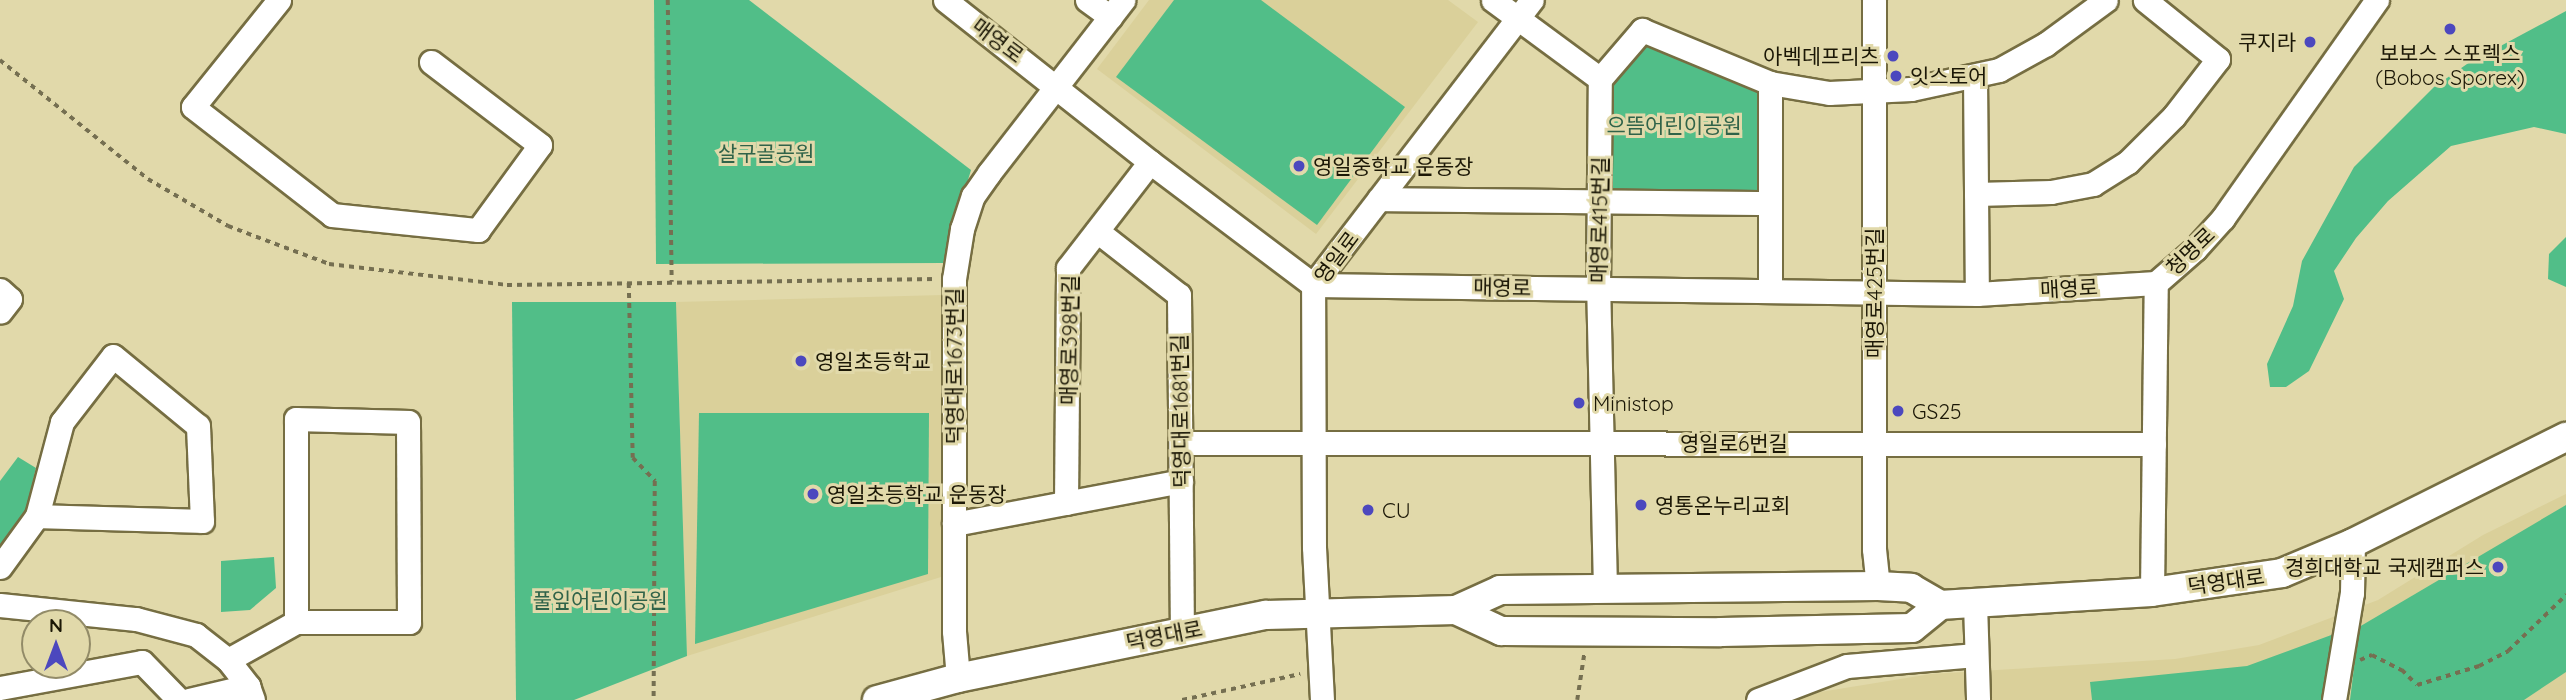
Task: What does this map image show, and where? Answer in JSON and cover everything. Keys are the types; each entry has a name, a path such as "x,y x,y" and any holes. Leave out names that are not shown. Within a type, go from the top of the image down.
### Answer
{"main road":[{"name":"덕영대로","path":"877,700 958,678 1266,615 1456,610 1500,590 1878,586 1911,588 1940,605 2152,592 2282,573 2353,543 2566,437"},
{"name":"덕영대로","path":"1456,610 1501,631 1721,632 1912,628 1940,605"}],"street":[{"path":"279,0 193,107 332,215 478,230 540,145 430,62"},
{"name":"매영로","path":"945,0 1058,86 1150,162 1313,285 1977,294 2156,283"},
{"path":"1087,0 1117,9"},
{"path":"1493,0 1600,79 1642,30 1770,83 1829,93 1911,89 1999,70 2046,44 2106,0"},
{"name":"영일로","path":"1322,700 1314,547 1313,285 1532,0"},
{"name":"매영로425번길","path":"1874,0 1874,443 1878,586"},
{"path":"1976,194 2051,192 2093,184 2128,162 2175,117 2218,59 2145,0"},
{"name":"청명로","path":"2152,592 2156,283 2195,249 2223,218 2370,2"},
{"name":"덕영대로1673번길","path":"958,678 954,631 954,279 962,229 979,188 1117,9"},
{"path":"1975,76 1977,294"},
{"name":"매영로415번길","path":"1600,79 1598,289 1605,589"},
{"path":"1770,83 1770,291"},
{"name":"매영로398번길","path":"1066,503 1068,268 1150,162"},
{"path":"1379,199 1770,203"},
{"name":"덕영대로1681번길","path":"1097,231 1180,295 1182,632"},
{"path":"0,290 10,299 0,312"},
{"path":"0,567 37,516 62,422 113,356 198,426 202,521 37,516"},
{"path":"228,660 296,622 409,622 408,422 296,419 296,622"},
{"name":"영일로6번길","path":"1181,443 2154,444"},
{"path":"954,524 1181,481"},
{"path":"2334,700 2351,593 2353,543"},
{"path":"1975,603 1978,700"},
{"path":"0,605 136,620 196,635 228,660 250,693 188,700"},
{"path":"1758,700 1847,666 1976,655"},
{"path":"0,688 142,662 179,700"}],"path":[{"path":"668,0 671,282"},
{"path":"629,282 632,458 654,481 654,700"},
{"path":"2340,670 2372,655 2402,670 2417,685 2479,666 2508,651 2566,595"},
{"path":"1577,700 1587,631"},
{"path":"1182,700 1321,668"}],"shaded area":[{"name":"영일중학교 운동장","path":"1149,0 1448,0 1478,22 1316,234 1097,69"},
{"path":"943,295 941,577 687,656 676,302"},
{"name":"경희대학교 국제캠퍼스","path":"2566,494 2566,700 1789,700 1814,693 1931,674 2175,659 2259,645 2378,600 2483,535"}],"green space":[{"name":"살구골공원","path":"654,0 749,0 971,170 943,263 656,264"},
{"name":"영일중학교 운동장","path":"1174,0 1261,0 1405,107 1317,225 1116,77"},
{"path":"2566,11 2566,134 2534,127 2451,146 2388,201 2356,238 2334,271 2344,299 2309,371 2286,387 2270,387 2267,364 2293,306 2302,261 2354,167 2434,87 2467,64"},
{"name":"으뜸어린이공원","path":"1646,39 1760,86 1760,192 1608,190 1610,82"},
{"path":"2566,237 2566,287 2548,279 2549,254"},
{"name":"풀잎어린이공원","path":"512,302 676,302 687,656 574,700 516,700"},
{"name":"영일초등학교 운동장","path":"699,413 929,413 928,574 695,644"},
{"path":"18,457 36,468 25,513 0,545 0,481"},
{"path":"2566,505 2566,672 2524,700 2350,700 2359,627"},
{"path":"274,557 276,588 250,610 221,612 221,561"},
{"path":"2334,634 2324,700 2092,700 2090,682 2247,666"}],"place":[{"name":"보보스 스포렉스 (Bobos Sporex)","path":"2450,29"},
{"name":"쿠지라","path":"2310,42"},
{"name":"아벡데프리츠","path":"1893,56"},
{"name":"잇스토어","path":"1896,76"},
{"name":"영일중학교 운동장","path":"1299,166"},
{"name":"영일초등학교","path":"801,361"},
{"name":"Ministop","path":"1579,403"},
{"name":"GS25","path":"1898,411"},
{"name":"영일초등학교 운동장","path":"813,494"},
{"name":"영통온누리교회","path":"1641,505"},
{"name":"CU","path":"1368,510"},
{"name":"경희대학교 국제캠퍼스","path":"2498,567"}]}
